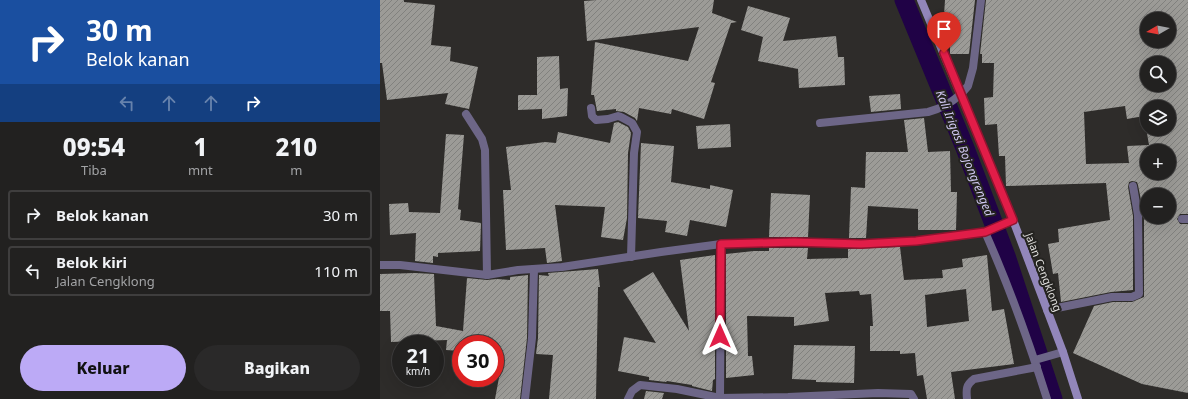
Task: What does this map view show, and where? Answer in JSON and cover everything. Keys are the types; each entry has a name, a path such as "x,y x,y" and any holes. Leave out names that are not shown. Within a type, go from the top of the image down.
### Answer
{"main road":[{"name":"Jalan Cengklong","path":"921,0 961,94 1009,221 1047,310 1078,399"}],"street":[{"path":"820,123 934,110 954,100 968,86 973,68 981,0"},
{"path":"591,108 592,116 596,120 618,116 632,123 637,132 634,153 631,257"},
{"path":"466,114 482,139 485,150 487,275"},
{"path":"1047,310 1112,297 1132,298 1139,294 1138,215 1133,186"},
{"path":"380,265 400,265 487,275 562,267 721,244 794,242 861,244 916,241 989,230 1009,221"},
{"path":"989,230 1036,362 1047,399"},
{"path":"720,398 721,244"},
{"path":"525,399 532,338 534,269"},
{"path":"967,399 966,387 974,379 1036,362 1061,352"},
{"path":"628,399 632,392 640,385 677,389 720,398 759,398 878,393 911,394 914,399"}],"building":[{"path":"380,0 404,0 404,2 435,5 431,45 451,47 450,61 478,67 469,109 445,104 448,93 387,100 382,63 380,63"},
{"path":"714,0 712,13 737,22 731,23 711,82 715,83 704,119 672,109 671,114 639,108 637,121 635,118 624,112 616,111 616,109 597,111 594,95 591,95 595,42 688,61 699,27 587,41 584,1"},
{"path":"945,0 975,0 969,54 950,54 950,15 944,15"},
{"path":"986,0 1188,0 1188,214 1180,214 1177,219 1180,224 1188,224 1188,393 1142,384 1073,353 1094,306 1113,302 1132,302 1144,297 1144,224 1176,224 1176,188 1140,188 1140,195 1137,182 1129,182 1128,187 1133,216 1133,290 1111,292 1061,302 1058,273 1053,274 1048,244 1059,242 1058,229 1110,220 1106,183 1006,186 1005,156 999,156 997,124 985,125 984,98 993,97 994,63 982,63 982,54 980,54","holes":["1140,100 1176,100 1176,136 1147,136 1149,144 1176,144 1176,180 1140,180 1140,145 1127,146 1129,163 1086,164 1084,112 1125,106 1127,119 1140,117"]},
{"path":"748,6 790,18 783,41 836,36 838,57 844,57 845,85 799,88 798,69 758,61 763,37 741,30"},
{"path":"559,56 560,89 568,88 567,116 542,119 542,109 518,110 518,95 537,95 537,57"},
{"path":"900,94 901,109 871,112 869,96"},
{"path":"924,118 928,152 950,151 951,192 957,192 956,230 918,230 918,209 868,206 866,238 849,238 851,187 865,188 866,152 908,152 904,120"},
{"path":"618,122 628,127 631,133 628,153 627,218 623,240 601,237 605,207 555,205 562,261 547,263 545,248 506,250 503,190 511,190 506,147 545,142 556,143 558,132 610,143 614,123"},
{"path":"730,124 731,147 698,149 696,126"},
{"path":"446,134 464,135 458,209 461,210 460,220 481,223 480,251 438,253 438,257 433,256 433,263 415,261 416,233 390,235 389,204 408,203 409,212 440,213"},
{"path":"641,143 674,146 671,182 710,189 710,185 733,190 726,227 690,220 687,236 665,232 667,221 638,218"},
{"path":"771,193 810,195 808,237 769,237"},
{"path":"900,247 904,280 943,278 942,270 963,267 962,259 987,255 992,311 1004,309 1014,364 951,372 955,399 927,399 923,375 917,376 915,353 900,354 900,351 870,351 870,326 873,326 871,294 860,295 859,291 825,293 829,321 794,326 794,317 747,316 748,356 752,356 754,375 726,378 726,254 769,251 769,248 808,248 807,259 848,258 848,249","holes":["966,289 969,321 927,327 925,295"]},
{"path":"715,255 715,379 713,380 712,391 692,385 649,380 649,377 618,371 624,337 656,343 623,290 653,272 689,331 680,260"},
{"path":"598,269 600,287 598,287 596,399 549,399 553,355 536,354 538,338 539,275 549,276 548,273"},
{"path":"380,274 434,274 436,326 463,331 467,278 510,280 510,277 528,275 527,338 520,399 495,399 497,387 504,387 504,335 452,335 452,350 446,350 447,340 444,340 444,335 392,335 391,342 390,311 380,311"},
{"path":"794,345 855,346 854,383 816,382 816,380 792,379"},
{"path":"646,391 664,393 662,399 644,399"}],"waterway":[{"name":"Kali Irigasi Bojongrenged","path":"904,0 965,148 1006,256 1053,399"}],"route":[{"path":"720,336 721,244 794,242 861,244 916,241 985,232 1013,220 944,53"}]}
